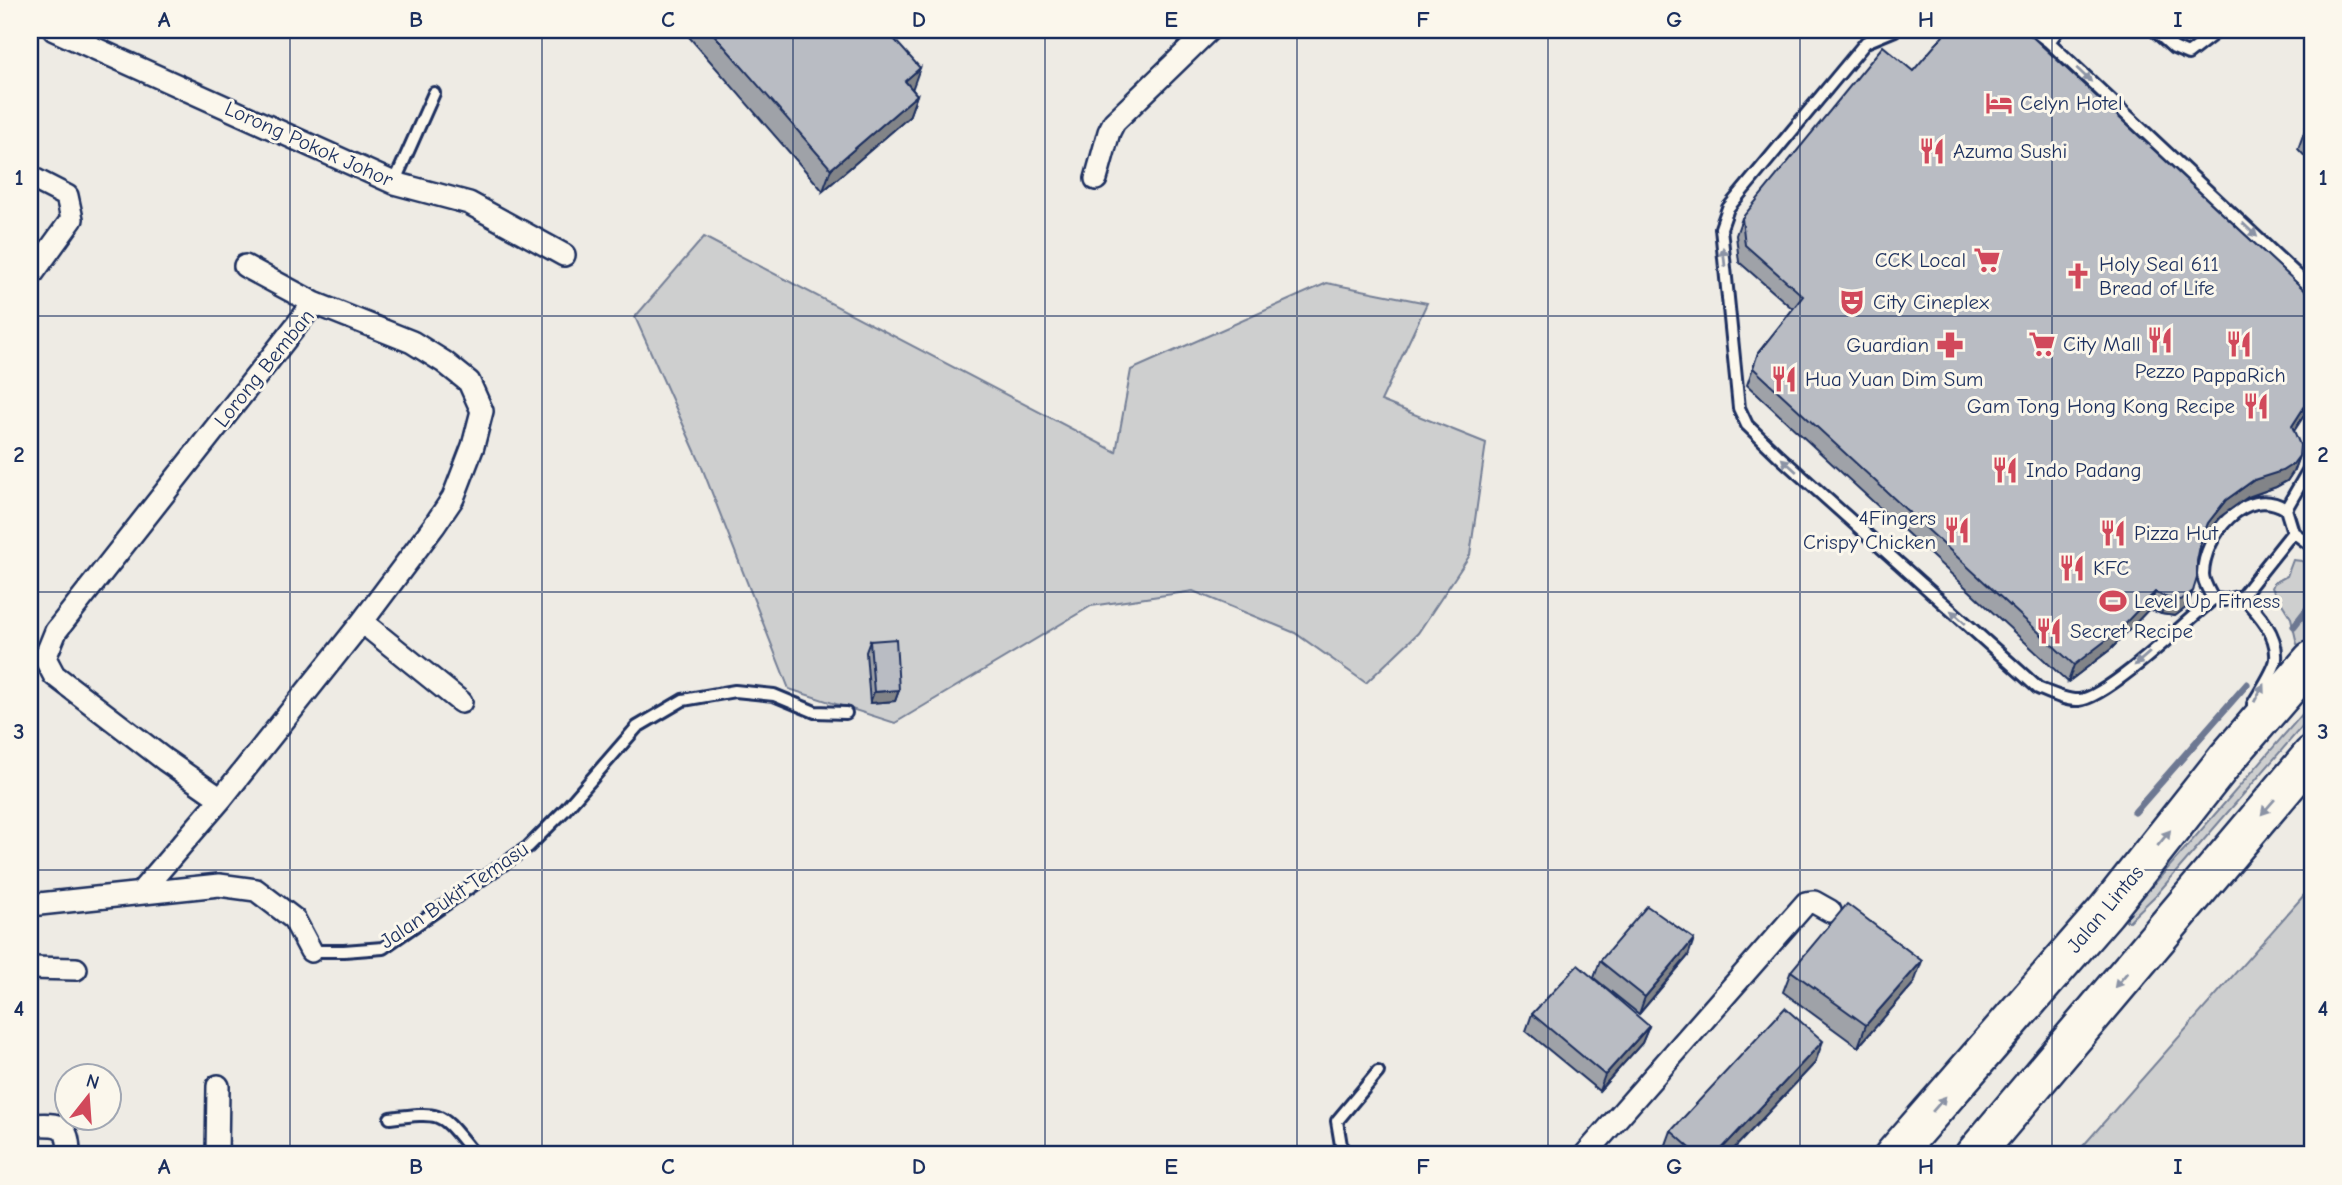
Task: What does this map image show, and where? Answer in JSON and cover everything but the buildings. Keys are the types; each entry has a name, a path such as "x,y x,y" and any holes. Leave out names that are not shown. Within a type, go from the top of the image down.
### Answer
{"highway":[{"name":"Jalan Lintas","path":"1894,1155 2106,911 2231,755 2312,660"},
{"path":"1974,1155 2312,755"},
{"path":"2106,911 2106,923 2110,931 2126,941 2140,939 2203,882"}],"street":[{"name":"Lorong Pokok Johor","path":"54,30 394,183 469,203 564,255"},
{"path":"1096,179 1114,122 1209,30"},
{"path":"30,177 67,196 72,219 30,277"},
{"path":"245,266 314,303"},
{"name":"Lorong Bemban","path":"140,894 221,799 362,622 453,498 473,446 482,411 469,382 412,342 314,303 56,631 46,658 54,674 165,760 221,799"},
{"path":"362,622 461,702"},
{"name":"Jalan Bukit Temasu","path":"30,905 219,885 256,890 294,919 311,951"},
{"path":"1585,1155 1805,903 1814,902 1830,911"},
{"path":"30,968 76,969"},
{"path":"217,1155 218,1086"},
{"path":"30,1125 54,1125 64,1129 68,1135 69,1155"}],"lane":[{"path":"1895,30 1866,42 1728,208 1721,228 1739,408 1747,425 2038,688 2078,701 2095,697 2116,682 2213,599 2225,600 2242,596 2293,532"},
{"path":"2033,30 2312,289"},
{"path":"2049,42 2058,30"},
{"path":"2154,30 2174,48 2188,54 2219,30"},
{"path":"394,183 434,93"},
{"path":"2286,509 2312,464"},
{"path":"2213,599 2202,577 2206,555 2217,532 2233,514 2251,502 2273,502 2286,509 2293,532 2312,546"},
{"path":"2231,755 2247,716 2277,661 2274,639 2259,615 2242,596"},
{"name":"Jalan Bukit Temasu","path":"311,951 383,948 528,847 564,811 637,727 684,700 735,691 774,695 815,712 846,713"},
{"path":"1350,1155 1341,1145 1337,1121 1378,1072"},
{"path":"390,1118 436,1115 446,1120 475,1155"}],"shaded area":[{"path":"704,237 1116,452 1131,370 1327,283 1427,303 1381,401 1486,443 1470,555 1418,633 1366,683 1295,633 1193,591 1091,606 895,723 789,689 699,460 635,317"},
{"path":"2293,560 2302,561 2312,571 2312,636 2303,646 2297,644 2291,618 2272,588 2274,583 2287,576"},
{"path":"2312,703 2312,715 2157,894 2126,921 2128,914"},
{"path":"2312,886 2312,1155 2075,1155"}],"waterway":[{"path":"2294,626 2312,603"},
{"path":"2135,812 2247,684"}],"place":[{"name":"Celyn Hotel","path":"1999,103"},
{"name":"Azuma Sushi","path":"1932,151"},
{"name":"CCK Local","path":"1987,260"},
{"name":"Holy Seal 611 Bread of Life","path":"2078,276"},
{"name":"City Cineplex","path":"1852,302"},
{"name":"Pezzo","path":"2160,340"},
{"name":"City Mall","path":"2042,344"},
{"name":"PappaRich","path":"2239,344"},
{"name":"Guardian","path":"1950,345"},
{"name":"Hua Yuan Dim Sum","path":"1784,379"},
{"name":"Gam Tong Hong Kong Recipe","path":"2256,406"},
{"name":"Indo Padang","path":"2005,470"},
{"name":"4Fingers Crispy Chicken","path":"1957,530"},
{"name":"Pizza Hut","path":"2113,533"},
{"name":"KFC","path":"2072,568"},
{"name":"Level Up Fitness","path":"2113,601"},
{"name":"Secret Recipe","path":"2049,631"}]}
